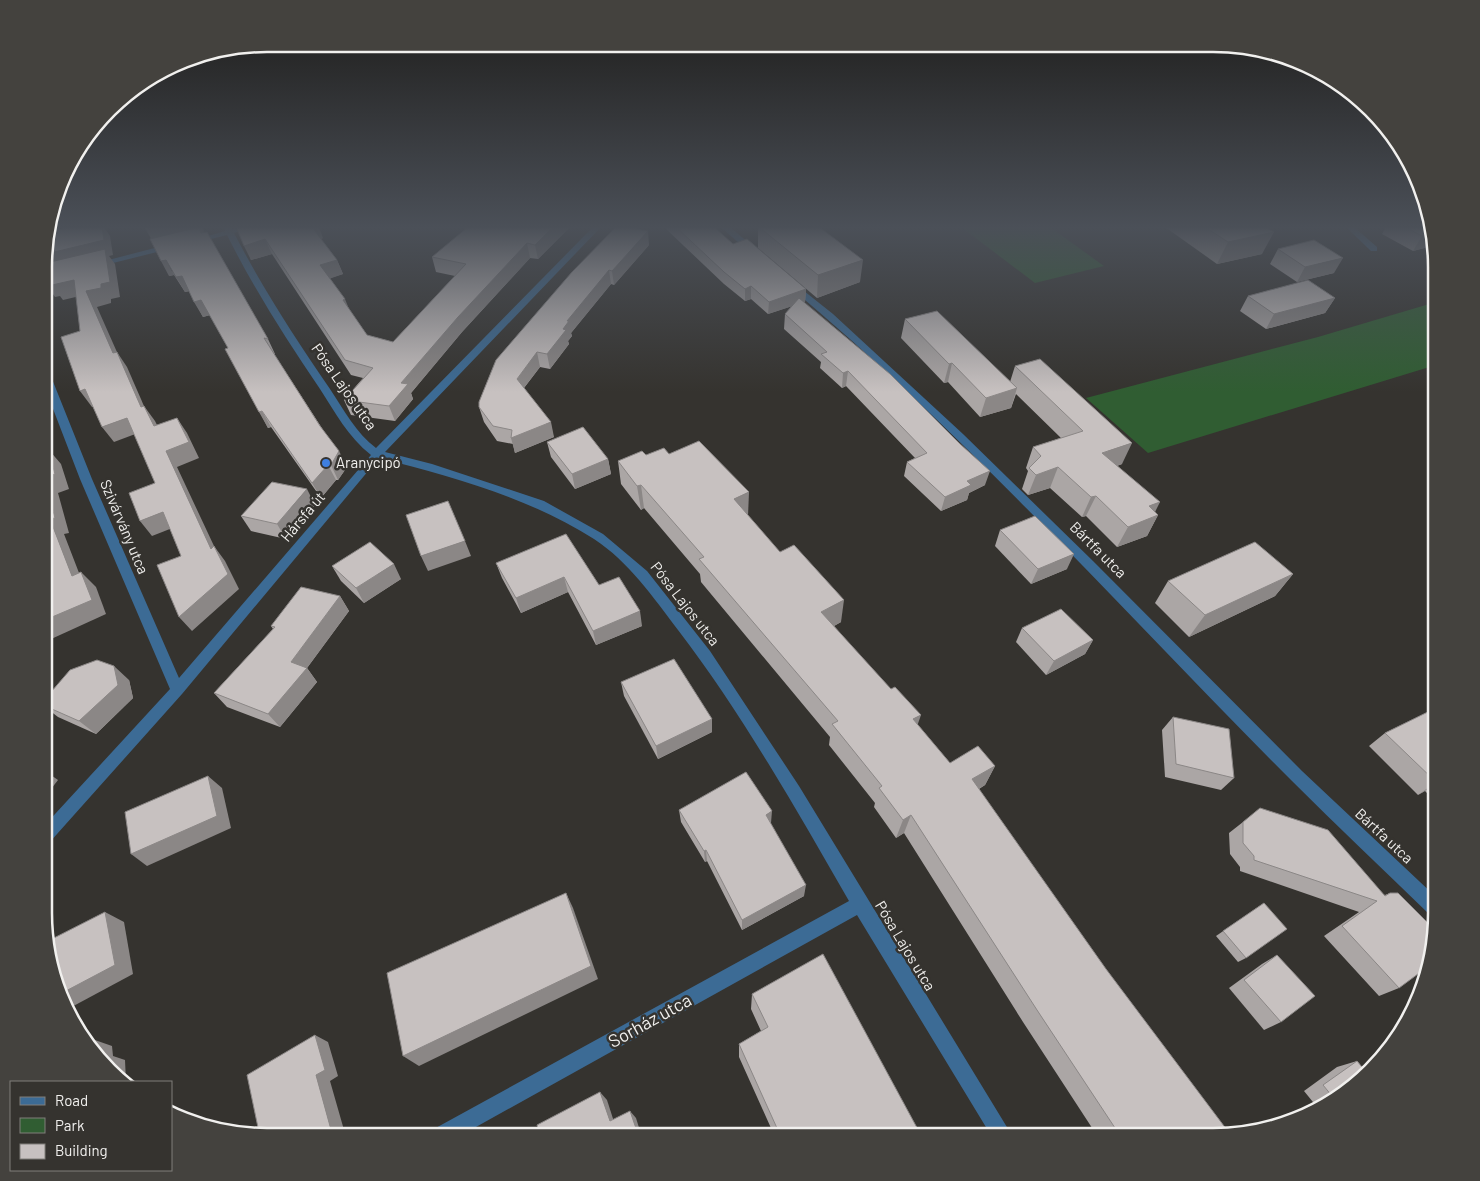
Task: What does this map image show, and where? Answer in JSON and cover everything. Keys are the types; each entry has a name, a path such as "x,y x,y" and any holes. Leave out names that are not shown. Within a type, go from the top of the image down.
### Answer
{"street":[{"name":"Pósa Lajos utca","path":"258,282 286,330 360,441 377,454 428,467 540,504 599,537 643,574 705,654 794,791 860,904 997,1128"},
{"name":"Hársfa út","path":"52,829 176,690 377,454 544,282"},
{"name":"Bártfa utca","path":"790,282 830,316 966,443 1089,564 1297,776 1428,901"},
{"name":"Szivárvány utca","path":"52,392 86,479 176,690"},
{"name":"Sorház utca","path":"456,1128 860,904"}],"green space":[{"path":"1428,304 1428,367 1148,453 1086,398 1318,337"}],"building":[{"path":"52,282 65,282 52,285"},
{"path":"74,282 109,282 101,284 101,288 86,291 113,353 117,352 141,407 144,406 154,426 177,418 189,442 166,451 211,549 214,546 228,574 179,617 157,565 181,556 163,512 140,521 129,493 155,483 127,418 102,427 85,389 80,391 61,337 80,331"},
{"path":"185,282 236,282 268,339 264,338 320,426 339,451 331,465 328,465 312,483 262,411 259,412 225,349 228,348 201,300 194,302"},
{"path":"294,282 333,282 367,335 393,342 449,282 491,282 401,383 408,384 389,406 344,400 373,368 345,360"},
{"path":"563,282 599,282 567,321 569,321 563,329 566,330 547,354 537,352 517,379 551,422 511,438 512,430 493,426 479,407 479,402 496,360"},
{"path":"736,282 798,282 806,289 769,302 751,286 745,289"},
{"path":"1300,282 1311,282 1335,298 1274,314 1248,296"},
{"path":"799,298 890,374 990,471 967,481 971,485 945,497 907,462 927,453 848,371 843,373 821,354 827,352 785,314"},
{"path":"937,311 1017,388 986,398 905,319"},
{"path":"1040,359 1132,443 1102,453 1160,502 1149,506 1158,515 1128,527 1096,496 1091,497 1058,467 1036,475 1029,468 1041,456 1033,447 1083,431 1015,366"},
{"path":"583,427 608,459 572,474 547,442"},
{"path":"699,441 749,492 734,499 780,552 794,545 844,600 821,612 891,689 895,687 921,715 913,719 950,763 978,746 995,766 972,779 1106,969 1225,1128 1115,1128 911,815 903,820 879,788 882,786 832,724 838,721 699,559 704,557 641,485 637,486 618,461 642,451 646,455 664,448 669,454"},
{"path":"52,463 55,474 52,475"},
{"path":"272,482 307,489 277,524 241,516"},
{"path":"448,501 465,541 421,556 406,515"},
{"path":"52,507 55,518 52,519"},
{"path":"1035,516 1074,554 1038,569 1000,530"},
{"path":"52,524 72,576 81,572 92,600 52,617"},
{"path":"566,534 599,585 619,577 640,611 593,631 564,577 516,598 496,563"},
{"path":"370,542 394,564 356,588 332,566"},
{"path":"1255,542 1293,574 1205,615 1168,581"},
{"path":"301,587 340,596 291,662 307,668 268,714 214,693 275,627 271,626"},
{"path":"1061,609 1093,640 1054,661 1022,628"},
{"path":"674,659 712,719 656,746 621,682"},
{"path":"97,660 114,666 118,685 79,721 52,709 52,691 70,670"},
{"path":"1428,712 1428,774 1385,733"},
{"path":"1173,717 1229,729 1234,778 1176,764"},
{"path":"746,772 772,811 766,815 806,885 742,920 706,850 704,851 679,810"},
{"path":"208,776 217,816 131,854 125,812"},
{"path":"1260,808 1328,830 1385,896 1390,893 1398,893 1427,922 1426,941 1419,973 1399,988 1342,926 1377,901 1254,860 1254,856 1243,843 1243,822"},
{"path":"566,893 591,966 403,1056 387,973"},
{"path":"1264,903 1287,929 1246,958 1223,931"},
{"path":"105,912 115,965 67,990 60,969 54,938"},
{"path":"823,954 917,1128 777,1128 739,1044 768,1027 752,994"},
{"path":"1277,955 1315,996 1281,1022 1244,980"},
{"path":"315,1035 325,1070 316,1075 331,1128 258,1128 247,1075"},
{"path":"1357,1061 1362,1067 1330,1093 1323,1085"},
{"path":"600,1092 610,1121 630,1111 636,1128 538,1128 537,1125"}],"place":[{"name":"Aranycipó","path":"326,463"}]}
